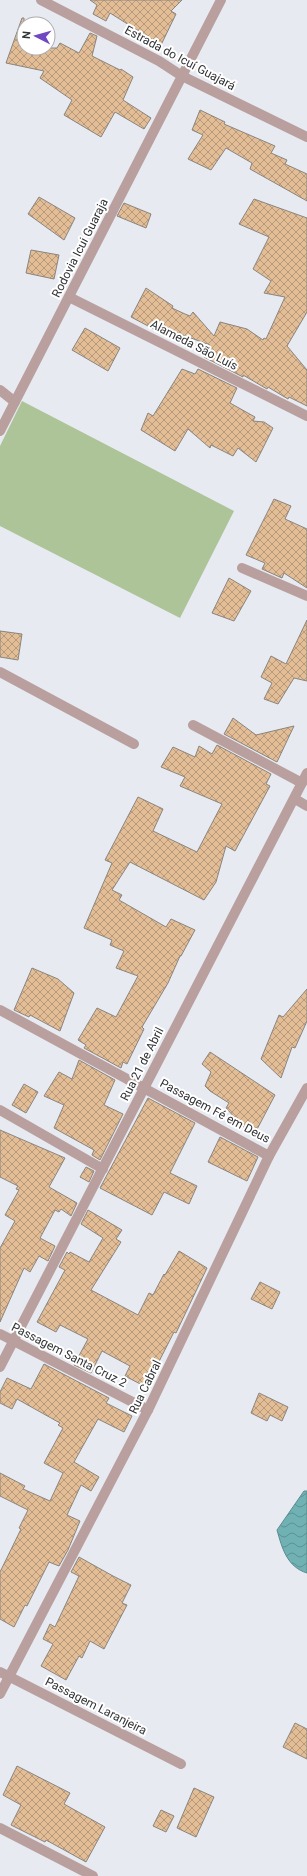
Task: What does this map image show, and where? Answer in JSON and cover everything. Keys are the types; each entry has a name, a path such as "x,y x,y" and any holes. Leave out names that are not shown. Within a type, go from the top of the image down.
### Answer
{"street":[{"name":"Estrada do Icuí Guajará","path":"41,0 159,61 182,76 307,137"},
{"name":"Rodovia Icui Guaraja","path":"0,431 221,0"},
{"name":"Alameda São Luís","path":"69,297 307,416"},
{"path":"0,390 14,402"},
{"path":"242,568 307,596"},
{"path":"0,672 134,744"},
{"path":"193,725 302,783"},
{"name":"Rua 21 de Abril","path":"0,1367 295,799 307,773"},
{"path":"295,799 307,806"},
{"name":"Passagem Fé em Deus","path":"0,1010 269,1156"},
{"name":"Rua Cabral","path":"0,1694 4,1674 148,1410 269,1156 307,1088"},
{"path":"0,1110 103,1168"},
{"name":"Passagem Santa Cruz 2","path":"0,1334 148,1410"},
{"name":"Passagem Laranjeira","path":"4,1674 181,1764"},
{"path":"0,1828 93,1876"}],"green space":[{"path":"22,401 234,511 180,618 0,526 0,446"}],"water":[{"path":"304,1491 307,1491 307,1573 300,1570 290,1562 283,1550 277,1530"}],"building":[{"path":"90,0 182,0 171,11 176,14 161,45 110,13 106,21 93,14 97,5"},
{"path":"90,33 97,36 92,56 120,70 121,69 133,77 123,100 151,118 144,129 115,112 101,137 64,115 72,100 40,78 44,71 6,63 16,35 16,56 56,56 56,48 60,43 79,53"},
{"path":"200,110 225,122 224,124 275,146 271,153 287,160 285,164 307,174 307,201 250,169 252,163 226,148 211,170 188,159 203,135 192,130"},
{"path":"39,197 75,218 64,240 28,214"},
{"path":"254,199 307,218 307,312 287,346 307,370 307,406 289,397 288,399 268,387 267,389 243,375 243,377 204,357 210,345 172,331 169,337 131,317 146,288 173,306 172,308 190,316 193,312 214,336 220,322 247,329 263,340 264,338 266,339 285,297 264,293 271,281 253,269 269,237 239,224"},
{"path":"124,203 151,214 146,228 117,216"},
{"path":"31,250 59,255 54,279 26,273"},
{"path":"85,328 120,348 108,371 72,350"},
{"path":"182,369 195,374 198,369 237,388 230,403 255,417 253,421 264,422 273,428 256,462 238,448 233,456 211,445 210,448 188,429 175,451 141,430 148,413 153,416"},
{"path":"274,499 291,506 285,519 307,529 307,588 284,573 282,578 262,569 265,563 246,555"},
{"path":"229,578 251,591 234,621 212,613"},
{"path":"307,620 307,681 294,678 278,704 264,699 272,683 261,677 271,656 286,664"},
{"path":"0,631 22,634 18,660 0,657"},
{"path":"233,718 256,735 294,726 277,762 224,734"},
{"path":"217,745 271,774 266,784 270,786 235,851 226,846 216,882 204,900 130,862 112,890 122,895 119,900 166,927 171,919 195,930 180,956 168,983 142,1027 144,1029 127,1064 123,1062 121,1068 84,1048 86,1045 78,1040 97,1008 116,1017 138,976 116,968 124,951 110,945 112,940 84,928 112,863 105,860 138,797 163,809 153,831 197,852 222,804 180,786 185,777 161,767 173,747 195,757 199,746 212,754"},
{"path":"32,968 58,979 74,993 60,1031 30,1015 29,1017 14,1010"},
{"path":"307,989 307,1021 295,1048 292,1047 281,1078 261,1059 279,1015 283,1017"},
{"path":"210,1052 275,1095 253,1137 226,1108 229,1103 205,1086 211,1072 202,1064"},
{"path":"79,1060 115,1080 104,1105 123,1114 100,1160 92,1155 94,1150 54,1128 64,1105 44,1096 59,1072 72,1079"},
{"path":"24,1084 38,1092 26,1113 12,1105"},
{"path":"148,1098 195,1123 170,1173 197,1186 189,1204 164,1192 152,1215 100,1188"},
{"path":"0,1130 65,1158 49,1187 77,1203 71,1216 61,1209 59,1212 55,1210 40,1238 55,1246 48,1261 39,1256 30,1272 24,1268 0,1322 0,1248 15,1221 5,1215 19,1190 16,1189 18,1186 0,1177"},
{"path":"220,1137 258,1157 247,1181 208,1162"},
{"path":"86,1167 94,1171 89,1182 80,1177"},
{"path":"88,1210 122,1230 116,1239 121,1242 91,1290 138,1315 149,1293 153,1295 164,1274 165,1275 179,1251 207,1268 176,1333 174,1332 146,1387 125,1376 130,1366 102,1351 91,1373 74,1365 88,1339 60,1325 56,1332 37,1322 65,1270 59,1267 67,1252 69,1254 70,1252 89,1262 103,1238 81,1224"},
{"path":"260,1282 280,1292 272,1309 251,1299"},
{"path":"44,1364 109,1398 106,1403 132,1416 124,1432 98,1419 74,1462 99,1477 91,1491 81,1485 67,1515 80,1521 68,1550 59,1566 49,1562 27,1606 25,1605 14,1627 0,1619 0,1572 21,1529 19,1528 28,1510 0,1496 0,1473 25,1486 23,1489 50,1501 63,1473 44,1463 63,1428 58,1425 60,1423 17,1399 12,1409 0,1403 0,1392 7,1378 31,1389"},
{"path":"259,1393 288,1407 282,1421 270,1415 267,1421 251,1413"},
{"path":"79,1557 131,1585 122,1603 127,1605 104,1649 90,1641 82,1658 79,1656 66,1680 41,1666 53,1644 43,1639 50,1624 55,1627 79,1576 71,1572"},
{"path":"295,1723 307,1729 307,1759 283,1747"},
{"path":"17,1766 70,1793 64,1804 105,1827 86,1862 46,1840 45,1842 11,1825 21,1805 3,1795"},
{"path":"194,1788 214,1797 196,1837 177,1828"},
{"path":"161,1810 174,1816 166,1832 153,1826"}]}
